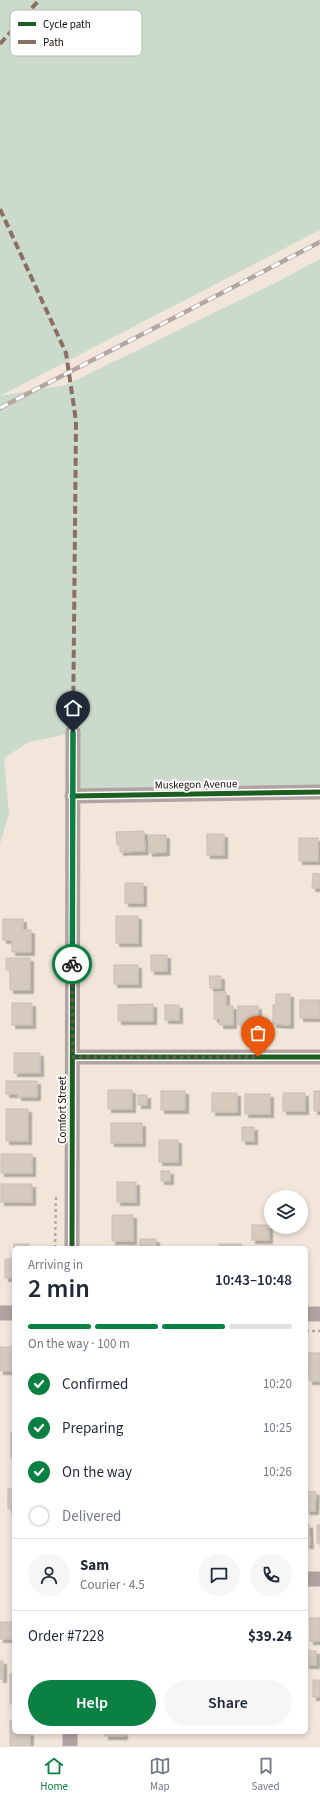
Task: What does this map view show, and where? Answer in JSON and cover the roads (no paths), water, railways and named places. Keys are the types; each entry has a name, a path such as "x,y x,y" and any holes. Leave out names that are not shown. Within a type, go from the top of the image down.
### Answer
{"street":[{"name":"Comfort Street","path":"72,1246 73,732"},
{"name":"Muskegon Avenue","path":"72,796 320,792"},
{"path":"73,1057 320,1057"},
{"path":"0,1313 12,1313"},
{"path":"308,1314 320,1314"},
{"path":"308,1579 320,1579"},
{"path":"70,1734 70,1746"}],"railway":[{"path":"0,408 320,242"}]}
